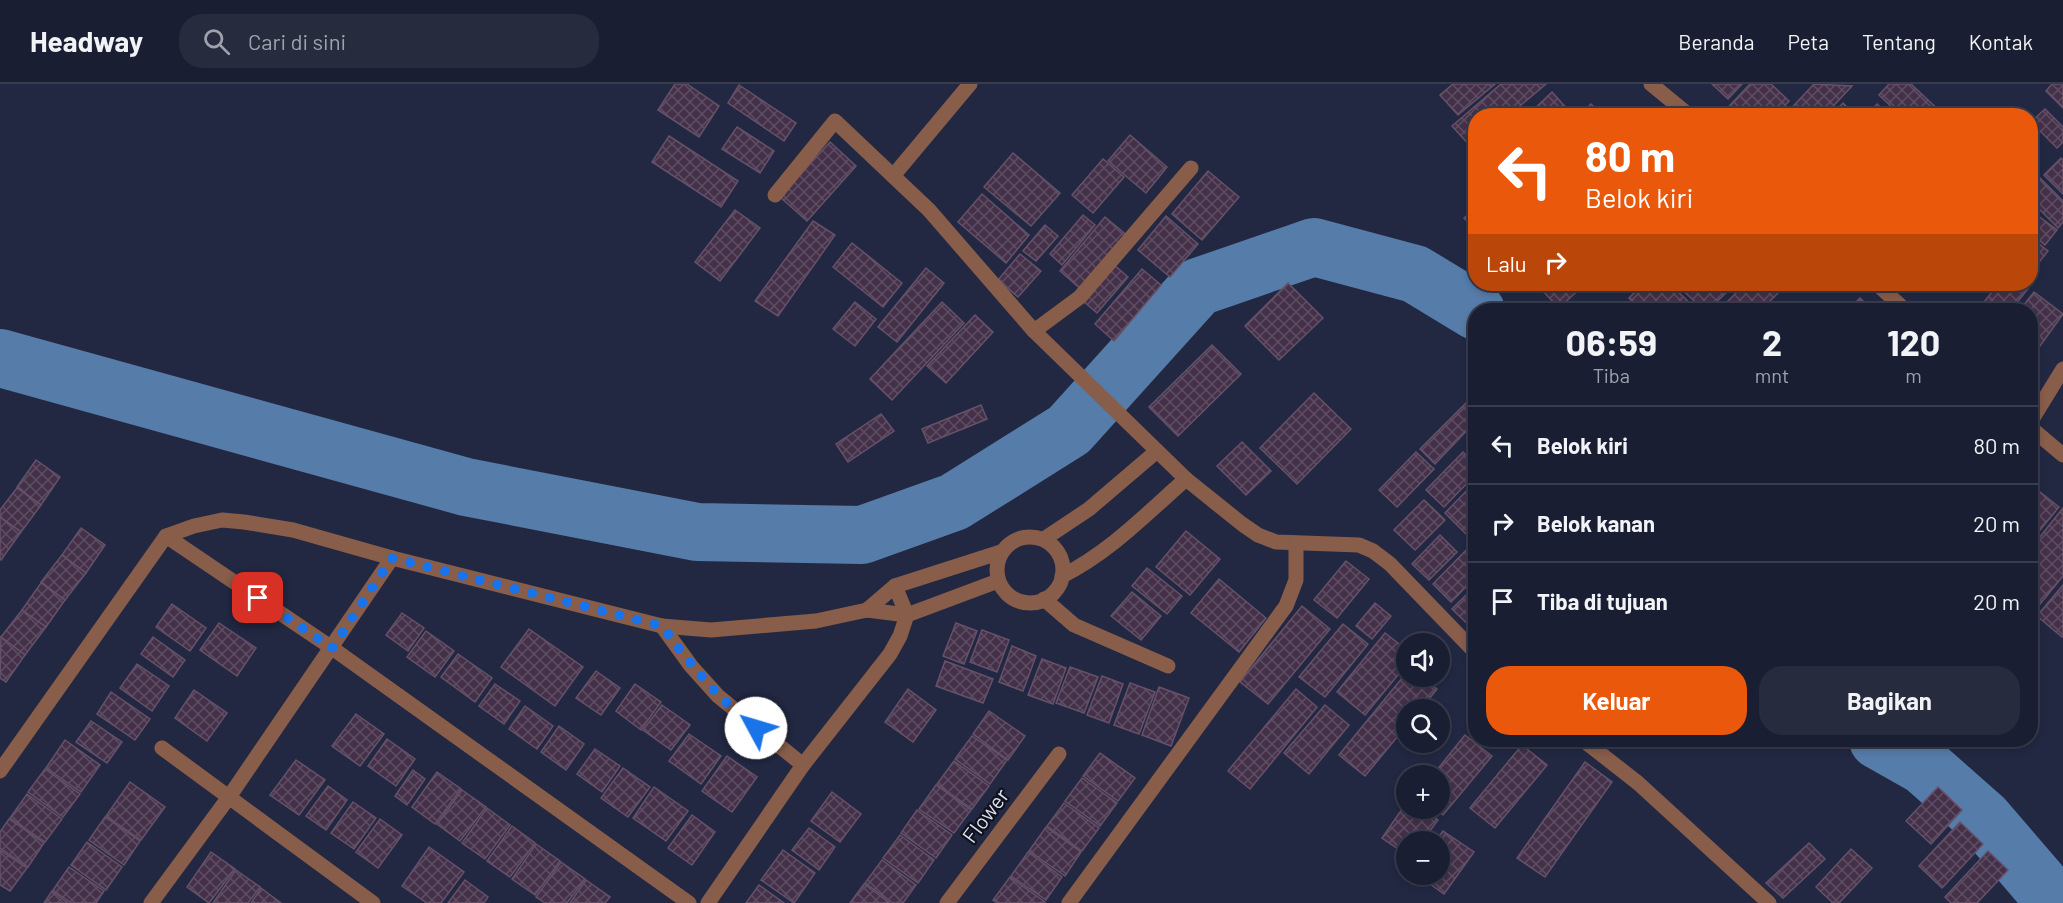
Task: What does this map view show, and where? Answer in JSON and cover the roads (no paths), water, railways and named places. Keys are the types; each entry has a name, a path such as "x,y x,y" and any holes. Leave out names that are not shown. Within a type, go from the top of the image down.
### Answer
{"street":[{"path":"893,176 970,84"},
{"path":"1651,84 1680,108"},
{"path":"775,195 835,121 929,210 1034,331 1185,479 1258,535 1276,542 1359,545 1373,551 1390,564 1468,645"},
{"path":"1034,331 1080,297 1191,168"},
{"path":"1885,291 1897,303"},
{"path":"2038,410 2063,369"},
{"path":"2038,434 2063,455"},
{"path":"1044,539 1089,509 1157,451"},
{"path":"1062,576 1082,566 1119,539 1185,479"},
{"path":"0,771 166,536 194,526 222,520 293,530 392,558 662,626 711,630 816,621 867,610 907,615 998,581"},
{"path":"166,536 332,648 689,903"},
{"path":"867,610 895,586 1001,552 1013,541 1028,536 1044,539 1056,549 1062,562 1062,576 1052,593 1044,599 1022,602 1004,591 998,581 996,566 1001,552"},
{"path":"1069,903 1286,606 1296,580 1296,543"},
{"path":"151,903 230,797 392,558"},
{"path":"708,903 803,765 890,654 900,636 907,615 895,586"},
{"path":"1044,599 1074,625 1168,666"},
{"path":"662,626 691,666 718,696 803,765"},
{"path":"1592,747 1638,783 1769,903"},
{"path":"162,748 373,903"},
{"name":"Flower","path":"947,903 1059,753"}],"waterway":[{"path":"0,358 466,487 697,532 862,535 954,502 1069,430 1198,287 1314,247 1415,274 1468,306"},
{"path":"1890,747 1924,766 1984,819 2056,903"}]}
